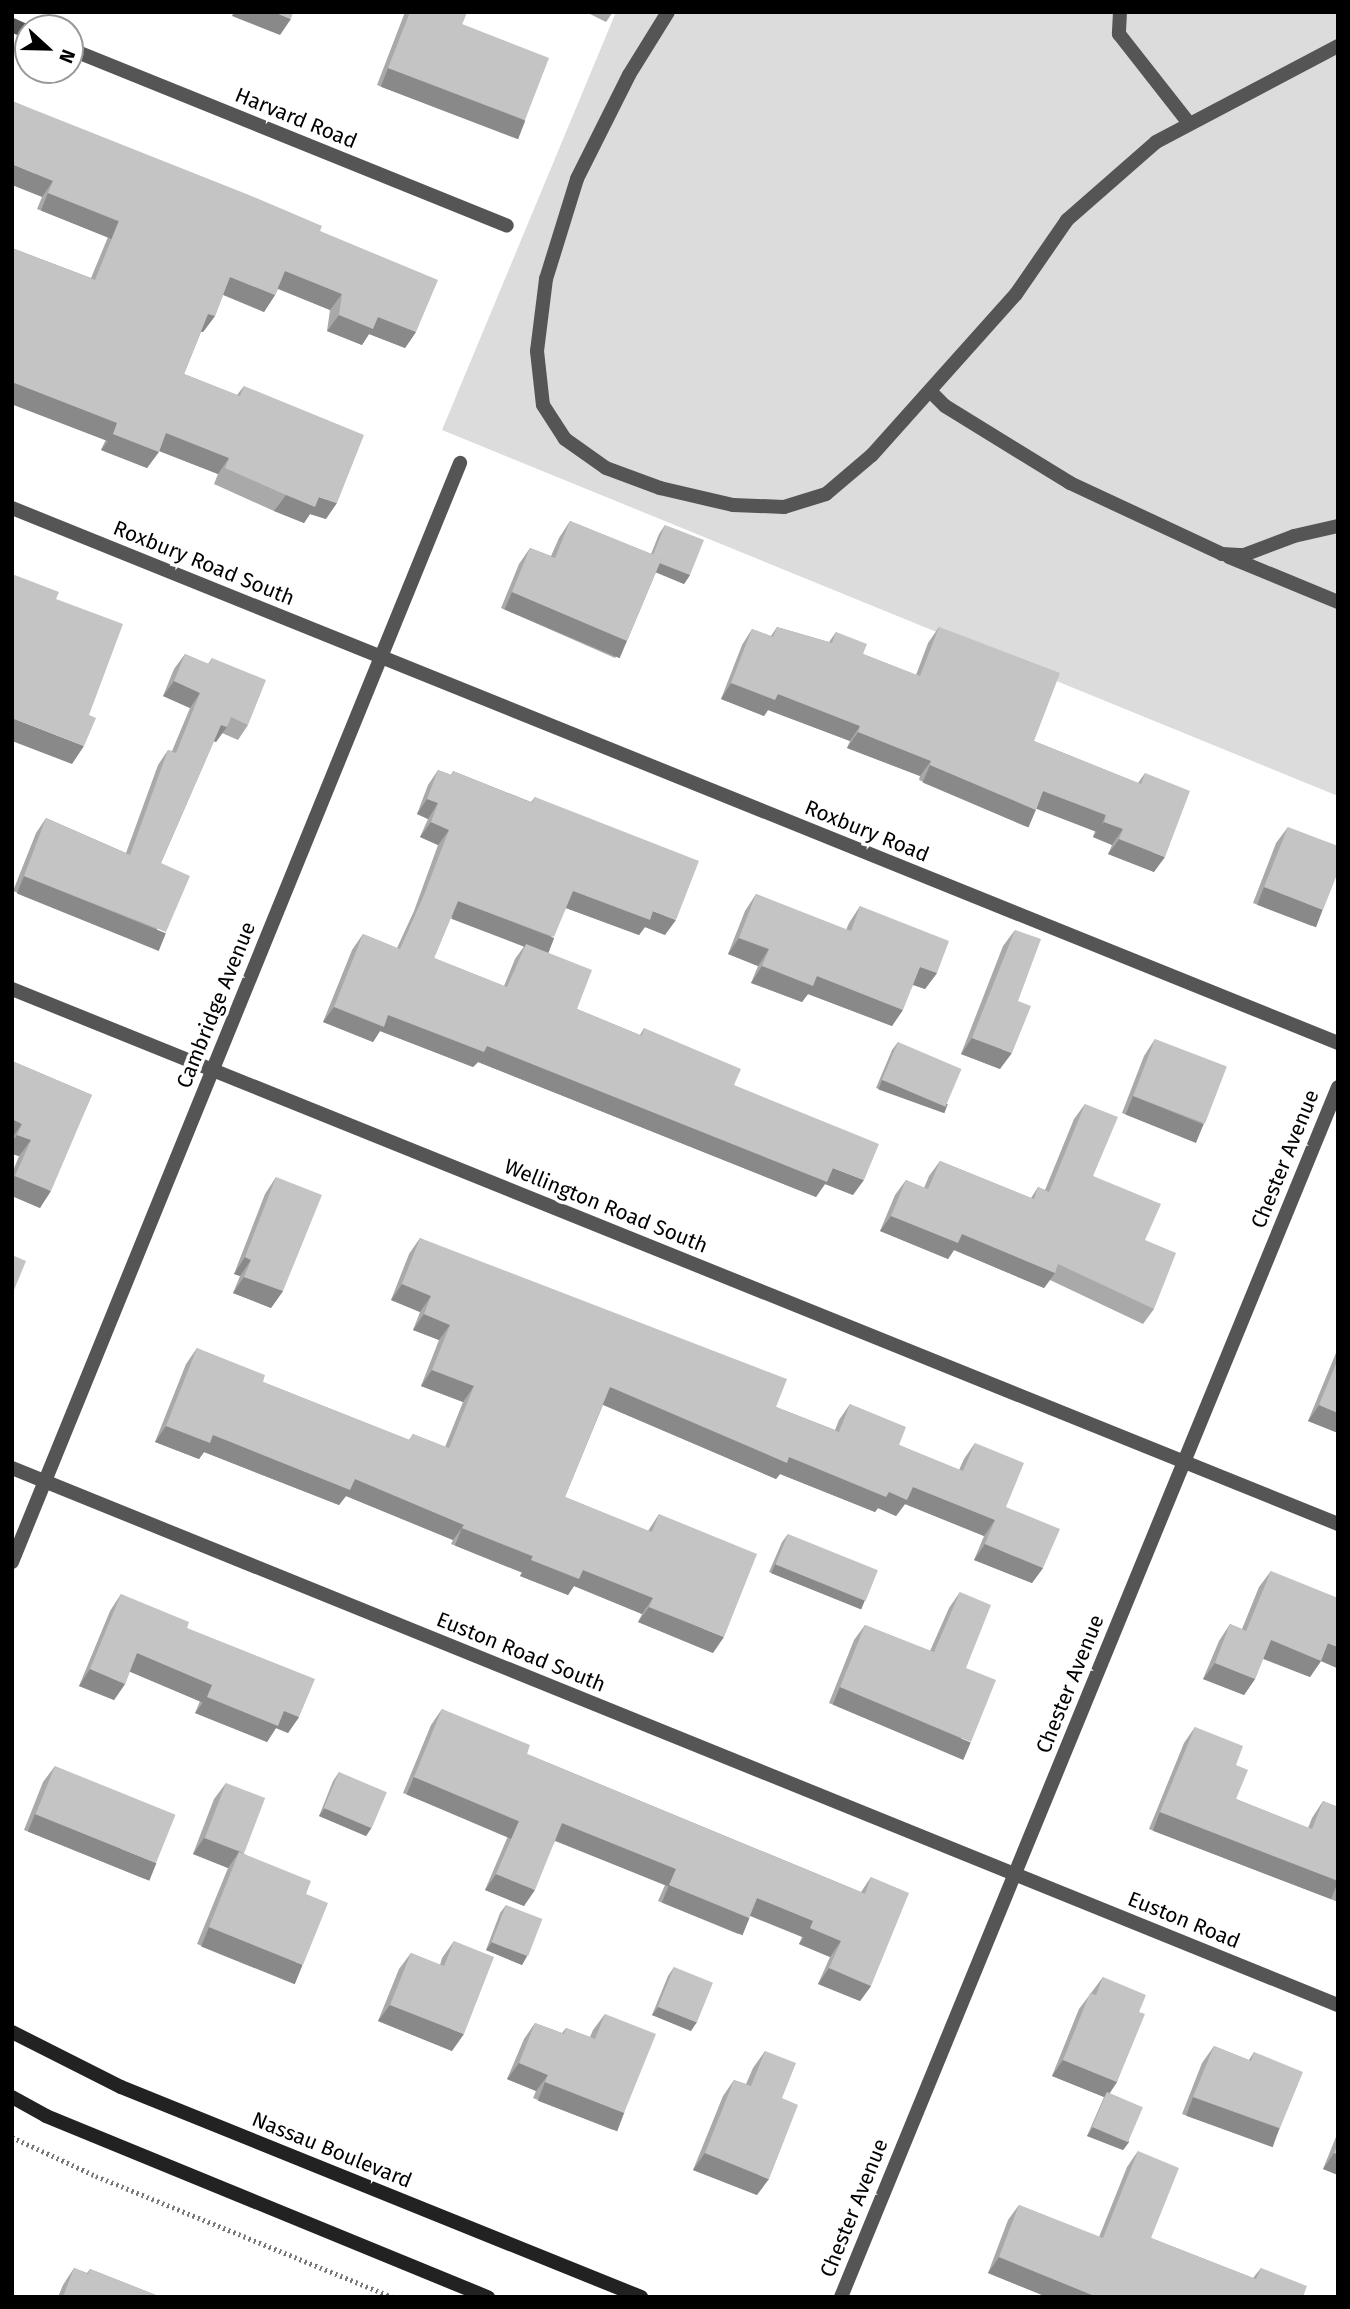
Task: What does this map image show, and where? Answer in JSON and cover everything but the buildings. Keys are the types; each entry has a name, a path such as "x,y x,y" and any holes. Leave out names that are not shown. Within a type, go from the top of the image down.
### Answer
{"main road":[{"name":"Nassau Boulevard","path":"12,2032 121,2087 641,2297"},
{"path":"12,2097 46,2116 488,2297"}],"street":[{"path":"668,12 629,75 577,179 546,279 537,351 543,405 565,439 606,468 660,488 733,505 785,508 825,494 872,455 1016,294 1068,220 1156,142 1188,122 1338,46"},
{"path":"1120,12 1119,34 1188,122"},
{"name":"Harvard Road","path":"84,55 507,226"},
{"path":"930,391 945,406 1070,483 1222,554 1338,602"},
{"name":"Cambridge Avenue","path":"12,1563 460,463"},
{"name":"Roxbury Road South","path":"12,508 381,657"},
{"path":"1222,554 1244,555 1338,526"},
{"name":"Roxbury Road","path":"381,657 1338,1044"},
{"name":"Wellington Road South","path":"12,989 1338,1524"},
{"name":"Chester Avenue","path":"841,2297 1338,1087"},
{"name":"Euston Road South","path":"12,1468 1014,1874"},
{"name":"Euston Road","path":"1014,1874 1338,2005"}],"path":[{"path":"12,2137 96,2176 393,2297"}],"shaded area":[{"path":"616,12 1338,12 1338,796 442,430"}]}
